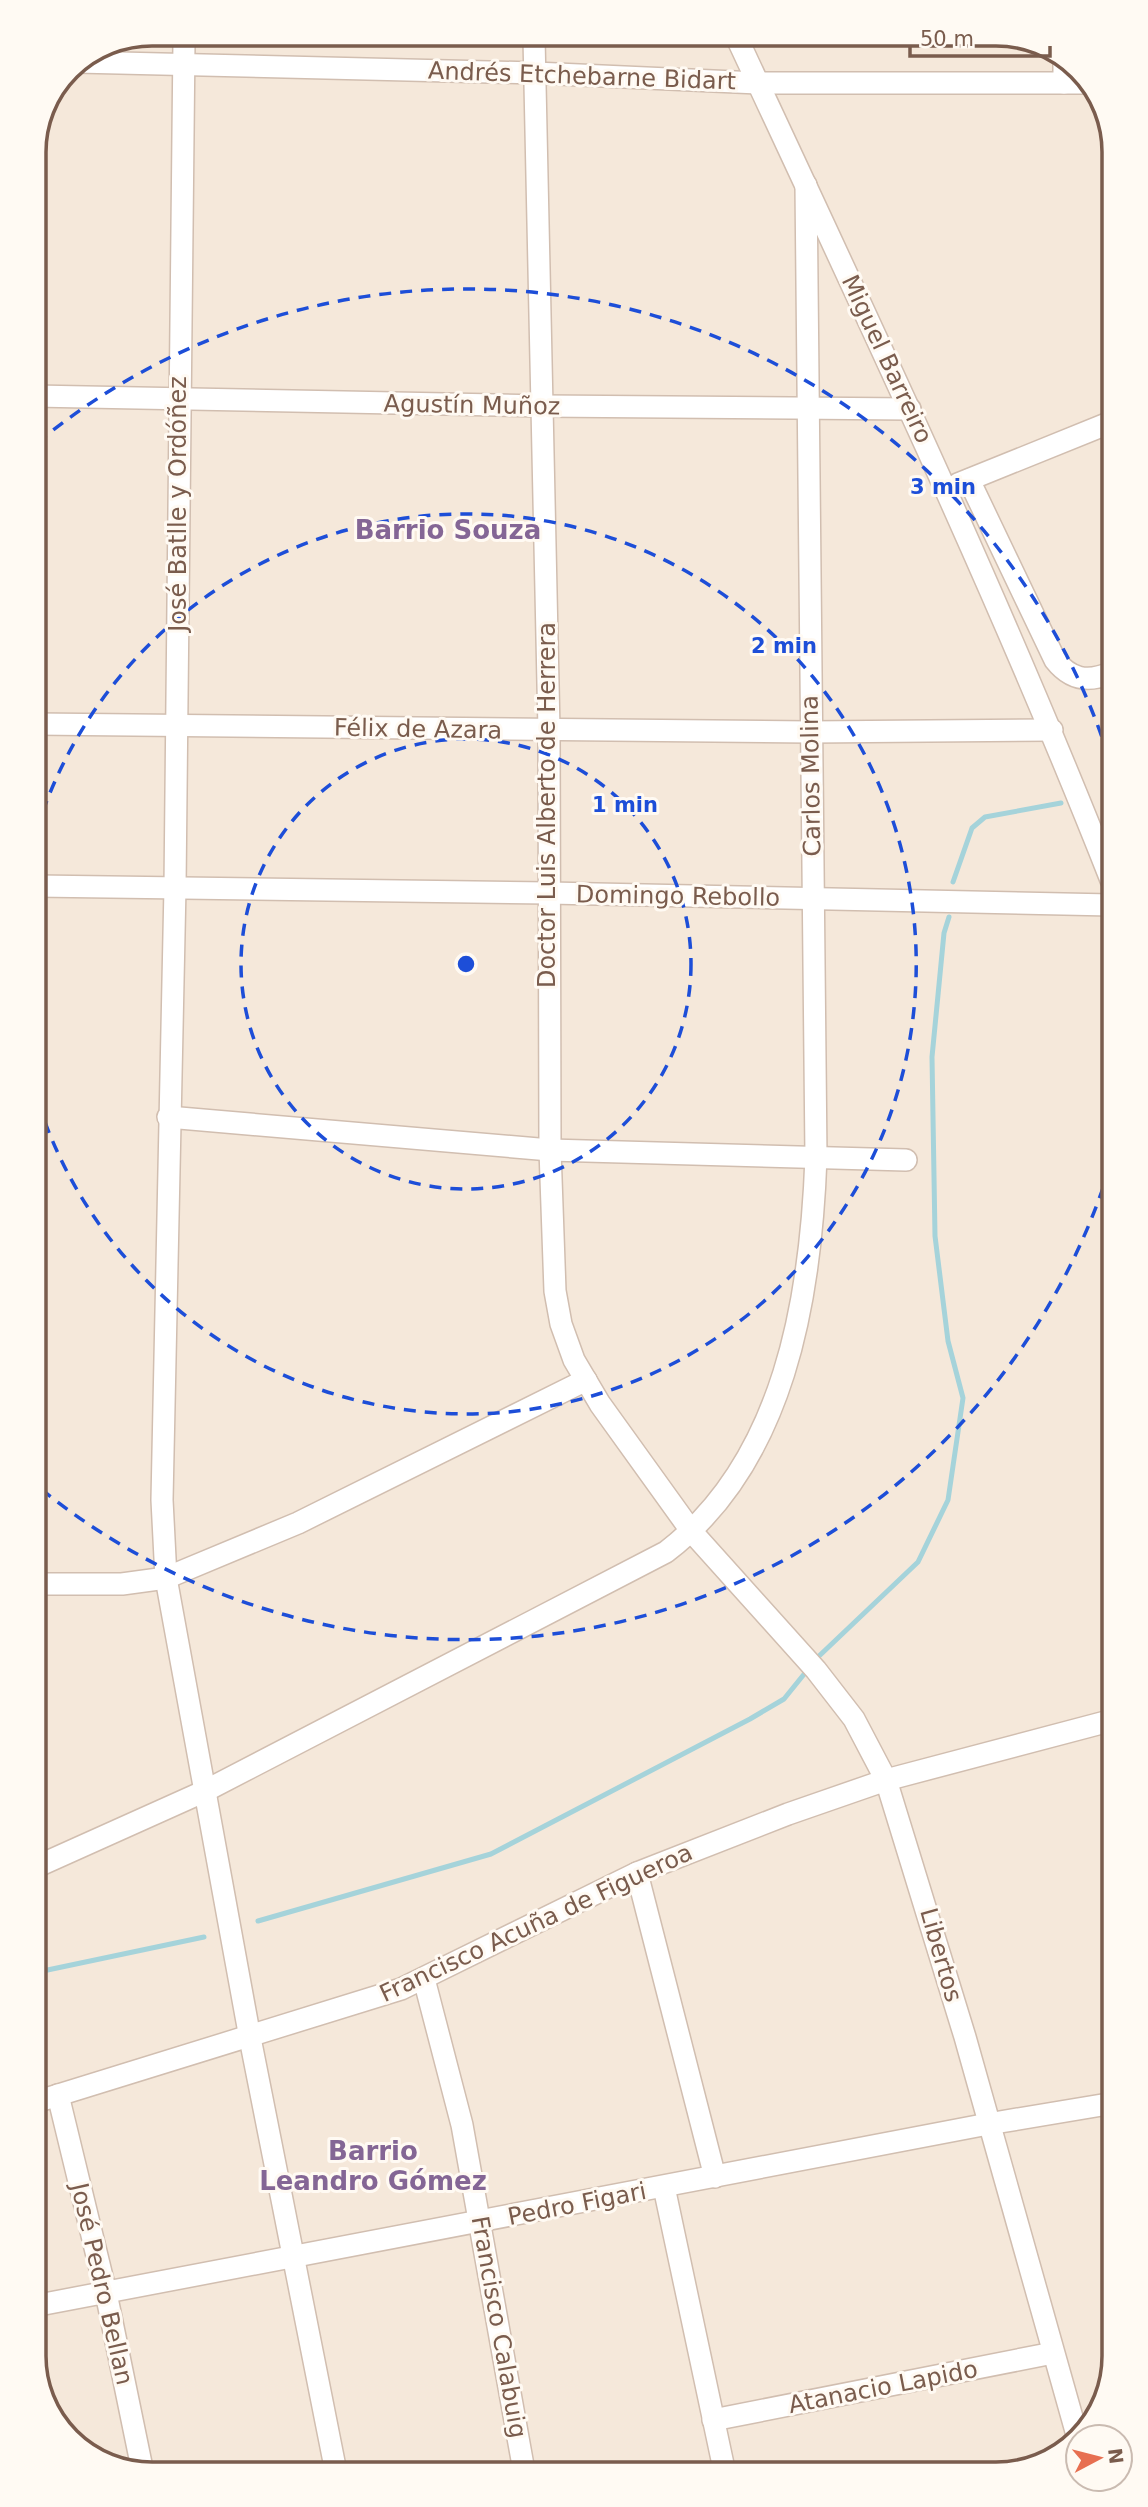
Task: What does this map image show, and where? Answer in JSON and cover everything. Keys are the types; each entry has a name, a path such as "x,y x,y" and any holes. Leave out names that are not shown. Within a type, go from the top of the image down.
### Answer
{"street":[{"name":"José Batlle y Ordóñez","path":"184,46 178,399 174,966 168,1117 162,1500 166,1578 250,2038 334,2461"},
{"name":"Doctor Luis Alberto de Herrera","path":"534,46 549,730 550,1150 555,1291 561,1324 574,1360 692,1532"},
{"name":"Miguel Barreiro","path":"741,46 946,489 1052,730 1102,857"},
{"name":"Andrés Etchebarne Bidart","path":"93,62 535,73 758,83 1077,83"},
{"path":"1064,70 1064,83"},
{"name":"Carlos Molina","path":"46,1862 205,1791 666,1552 692,1532 744,1464 768,1418 794,1336 805,1284 813,1232 816,1157 806,185"},
{"name":"Agustín Muñoz","path":"46,396 542,406 910,409"},
{"path":"946,489 1102,426"},
{"path":"969,480 1055,660 1065,673 1079,679 1102,676"},
{"name":"Félix de Azara","path":"46,724 810,732 1052,730"},
{"name":"Domingo Rebollo","path":"46,886 549,892 1102,905"},
{"path":"168,1117 550,1150 906,1160"},
{"path":"46,1584 122,1584 166,1578 298,1523 586,1380"},
{"name":"Libertos","path":"692,1532 816,1670 854,1719 886,1780 923,1895 1073,2423"},
{"name":"Francisco Acuña de Figueroa","path":"48,2098 250,2038 424,1979 637,1872 886,1780 1102,1723"},
{"path":"637,1872 715,2177"},
{"name":"Francisco Calabuig","path":"424,1979 462,2124 522,2461"},
{"name":"José Pedro Bellan","path":"48,2098 106,2293 140,2460"},
{"name":"Pedro Figari","path":"46,2304 988,2124 1102,2106"},
{"path":"664,2187 722,2462"},
{"name":"Atanacio Lapido","path":"713,2420 1053,2353"}],"shaded area":[{"path":"151,46 1004,46 1024,49 1061,67 1085,92 1097,117 1102,137 1102,2370 1092,2403 1085,2415 1078,2423 1064,2423 1064,2437 1061,2440 1031,2456 997,2462 144,2461 117,2456 87,2440 63,2415 51,2390 46,2356 46,144 56,104 67,87 92,63 111,54"}],"waterway":[{"path":"953,882 972,828 985,817 1061,803"},
{"path":"818,1657 918,1562 948,1500 963,1398 948,1341 935,1236 932,1057 944,933 949,917"},
{"path":"258,1921 491,1854 750,1719 784,1699 805,1673"},
{"path":"46,1970 204,1937"}],"district":[{"name":"Barrio Souza","path":"448,530"},
{"name":"Barrio Leandro Gómez","path":"373,2166"}]}
